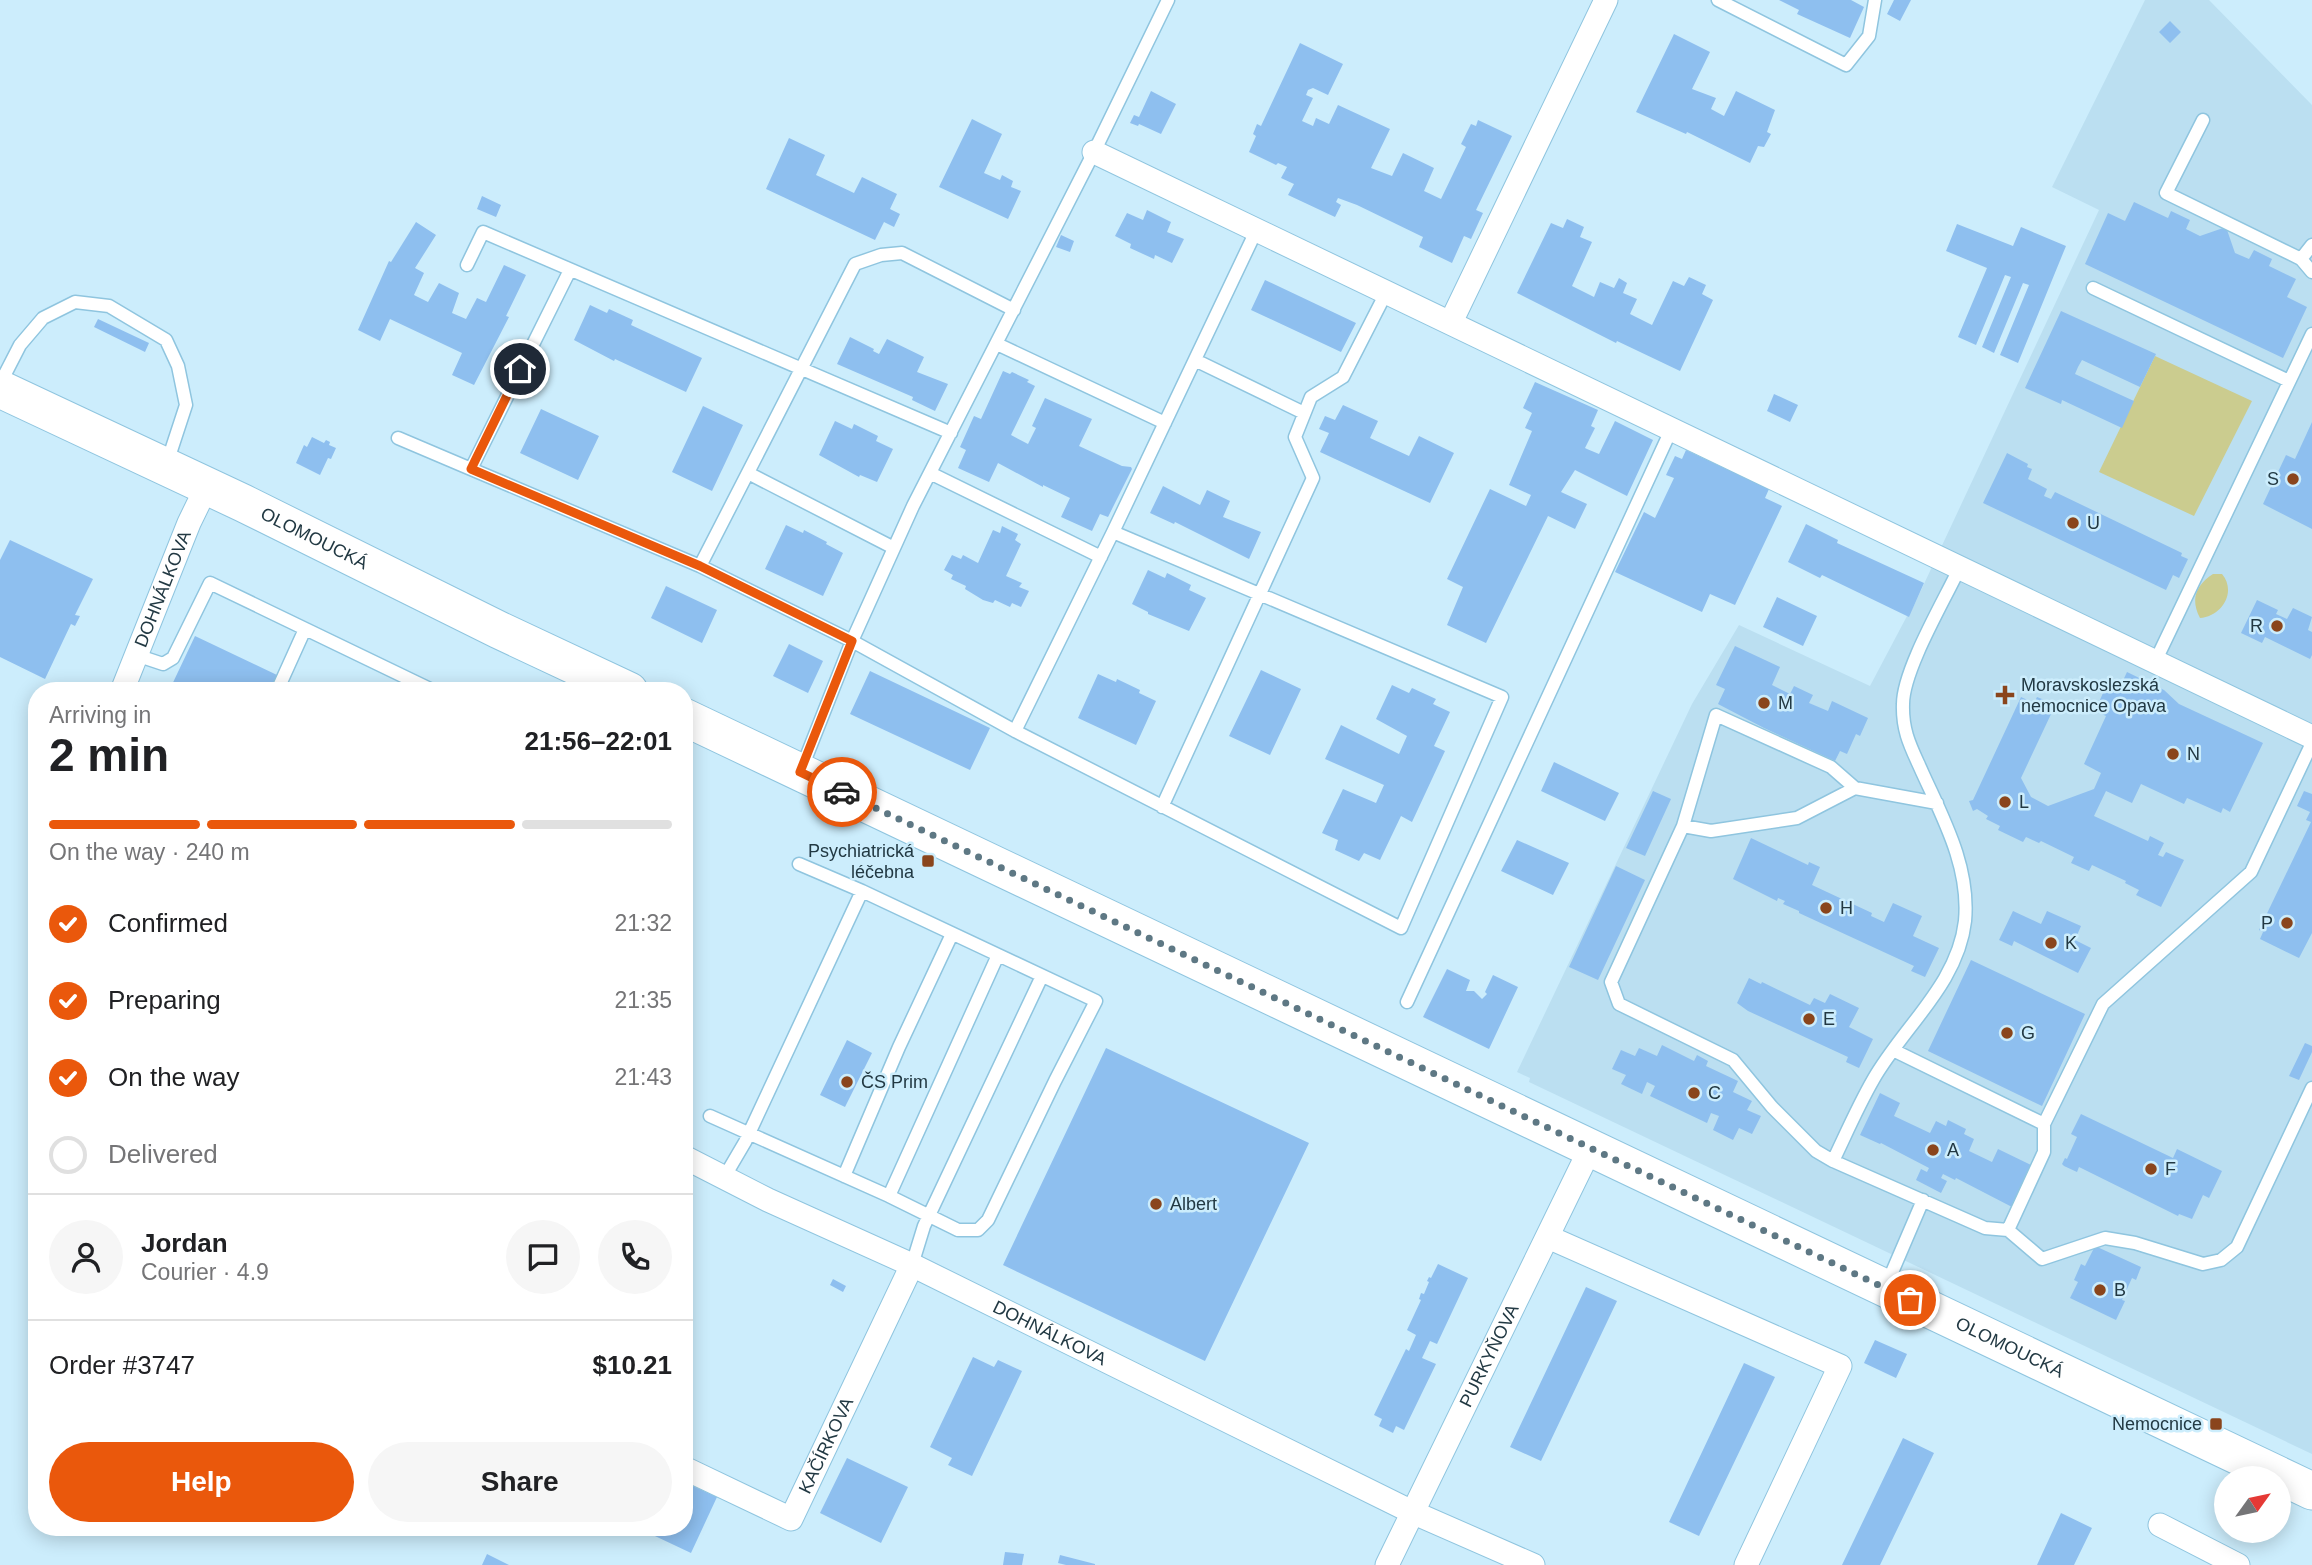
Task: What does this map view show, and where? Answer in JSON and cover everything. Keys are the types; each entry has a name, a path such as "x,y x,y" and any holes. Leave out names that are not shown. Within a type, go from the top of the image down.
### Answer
{"main road":[{"name":"OLOMOUCKÁ","path":"0,387 610,682"},
{"name":"OLOMOUCKÁ","path":"693,721 2312,1491"}],"street":[{"path":"1451,322 1606,0"},
{"path":"1094,152 1960,567 2312,740"},
{"name":"DOHNÁLKOVA","path":"126,682 207,486"},
{"name":"PURKYŇOVA","path":"1387,1565 1591,1147"},
{"name":"DOHNÁLKOVA","path":"693,1161 768,1200 912,1265 1412,1512"},
{"path":"1548,1237 1840,1366 1746,1565"},
{"name":"KAČÍRKOVA","path":"693,1472 790,1519 912,1265"},
{"path":"1412,1512 1533,1565"},
{"path":"2160,1525 2238,1565"}],"lane":[{"path":"800,772 852,641 894,548 1168,0"},
{"path":"1718,0 1846,65 1869,36 1875,0"},
{"path":"2203,120 2166,194 2301,259 2312,272"},
{"path":"1015,732 1257,229"},
{"path":"467,265 483,232 951,433"},
{"path":"2301,259 2312,245"},
{"path":"700,566 855,264 881,255 902,253 1014,310"},
{"path":"471,469 570,270"},
{"path":"2093,288 2289,381"},
{"path":"1162,807 1312,478 1295,437 1304,413 1311,397 1343,377 1387,291"},
{"path":"0,387 20,345 44,318 75,302 109,306 166,340 178,366 186,405 166,467"},
{"path":"2155,662 2312,334"},
{"path":"996,344 1165,423"},
{"path":"1195,360 1304,413"},
{"path":"1407,1002 1672,428"},
{"path":"398,438 700,566 852,641 1015,732 1401,928 1502,697 1113,532"},
{"path":"748,473 894,548"},
{"path":"930,473 1101,557"},
{"path":"1833,1161 1874,1080 1945,980 1958,951 1965,920 1964,885 1954,842 1904,731 1902,701 1912,666 1960,567"},
{"path":"136,655 163,664 173,658 210,583 415,682"},
{"path":"281,682 305,629"},
{"path":"1937,803 1855,788 1831,767 1716,715 1683,825 1611,982 1619,1004 1733,1060 1772,1107 1816,1151 1985,1228 2008,1230 2042,1259 2105,1238 2135,1243 2203,1264 2221,1260 2237,1247 2312,1088"},
{"path":"2008,1230 2044,1152 2043,1124 2103,1004 2251,872 2312,740"},
{"path":"1683,825 1711,831 1797,818 1855,788"},
{"path":"710,1116 958,1230 978,1230 988,1220 1096,1002 799,864"},
{"path":"725,1176 749,1132 862,891"},
{"path":"844,1176 899,1047 952,934"},
{"path":"889,1196 998,955"},
{"path":"912,1265 929,1216 1042,976"},
{"path":"1893,1050 2043,1124"},
{"path":"1885,1288 1923,1200"}],"shaded area":[{"name":"Moravskoslezská nemocnice Opava","path":"2145,0 2209,0 2312,105 2312,1454 1529,1082 1530,1078 1517,1072 1692,704 1739,625 1870,686 1909,616 2099,210 2052,187"}],"green space":[{"path":"2155,356 2252,401 2194,516 2099,472"},
{"path":"2213,574 2222,574 2226,581 2228,588 2225,602 2215,613 2200,618 2195,605 2196,593 2202,583"}],"building":[{"path":"1779,0 1851,0 1864,7 1850,38 1797,14 1799,10"},
{"path":"1894,0 1911,0 1900,21 1887,14"},
{"path":"2170,21 2181,32 2170,43 2159,32"},
{"path":"1674,34 1710,52 1692,89 1716,98 1711,109 1724,116 1736,91 1775,110 1767,132 1771,134 1764,147 1758,146 1750,163 1687,132 1686,134 1636,112"},
{"path":"1300,43 1343,64 1328,95 1313,88 1308,90 1306,95 1313,98 1302,121 1313,126 1316,118 1329,124 1338,105 1390,129 1371,168 1392,176 1403,153 1434,168 1424,191 1441,199 1466,147 1461,144 1471,124 1476,126 1478,120 1512,136 1476,210 1483,213 1471,239 1464,236 1452,263 1419,247 1423,237 1357,205 1338,198 1336,202 1341,205 1335,217 1288,195 1294,184 1281,178 1287,167 1278,163 1276,165 1249,152 1256,136 1253,134 1257,124 1261,126"},
{"path":"1151,91 1176,104 1161,134 1130,123 1134,115 1139,117"},
{"path":"972,119 1002,134 984,173 1000,180 1002,175 1013,181 1011,187 1021,191 1008,219 939,187"},
{"path":"789,138 825,155 816,175 854,193 862,177 897,194 890,209 900,214 894,227 884,222 875,240 766,189"},
{"path":"482,196 501,205 496,217 477,209"},
{"path":"2134,202 2168,218 2171,211 2190,220 2186,229 2200,236 2226,227 2235,253 2249,259 2254,250 2272,259 2269,266 2296,279 2287,297 2307,307 2283,358 2085,264 2108,213 2125,221"},
{"path":"1147,210 1171,222 1167,232 1184,239 1172,263 1155,255 1154,259 1130,248 1131,244 1115,236 1127,213 1143,220"},
{"path":"1567,219 1584,227 1580,237 1592,242 1572,286 1594,297 1600,282 1614,288 1619,278 1627,283 1623,293 1637,299 1630,314 1652,325 1673,281 1684,286 1689,277 1706,285 1702,294 1713,300 1680,371 1617,341 1616,343 1517,293 1551,223 1563,228"},
{"path":"416,222 436,235 415,268 424,273 414,295 428,302 439,283 459,293 452,313 466,319 477,298 486,302 504,265 526,275 506,316 509,317 474,385 452,375 462,353 390,319 380,341 358,330 389,261 391,262"},
{"path":"1957,224 2013,246 2021,227 2066,246 2018,363 2000,355 2029,285 2023,283 1994,353 1982,347 2011,277 2005,275 1976,345 1958,337 1987,268 1946,251"},
{"path":"1061,235 1074,241 1070,252 1056,247"},
{"path":"1265,280 1356,323 1341,352 1251,310"},
{"path":"590,305 607,313 609,309 633,320 631,325 702,358 686,392 615,359 614,361 574,340"},
{"path":"2061,311 2156,354 2140,387 2082,360 2078,367 2075,374 2134,401 2122,428 2062,400 2061,404 2025,388"},
{"path":"98,319 149,343 145,352 94,327"},
{"path":"850,337 879,354 887,339 924,357 917,372 948,384 935,411 912,400 913,397 837,364"},
{"path":"1003,371 1010,374 1012,372 1035,386 1011,435 1028,444 1036,428 1032,426 1045,398 1092,419 1079,446 1122,466 1131,467 1108,517 1100,514 1092,531 1061,517 1070,498 998,463 989,482 958,468 966,450 960,447 974,416 981,419"},
{"path":"1535,382 1598,410 1591,426 1595,428 1585,448 1587,449 1599,454 1615,421 1653,440 1627,496 1575,470 1561,492 1587,504 1575,529 1548,516 1486,643 1447,625 1463,587 1447,579 1490,489 1526,506 1531,495 1509,485 1532,431 1525,428 1532,413 1523,408"},
{"path":"1774,394 1798,405 1790,422 1767,411"},
{"path":"1343,405 1378,421 1370,438 1409,456 1419,436 1454,453 1430,503 1320,452 1329,433 1319,429 1325,416 1335,420"},
{"path":"703,406 743,425 712,491 672,472"},
{"path":"541,409 599,436 578,480 520,453"},
{"path":"835,421 852,429 854,424 878,436 876,441 893,449 877,482 860,475 859,477 819,455"},
{"name":"S","path":"2312,422 2312,529 2263,504 2286,455 2295,459"},
{"path":"312,437 324,443 326,440 336,448 320,475 296,463 304,445 307,447"},
{"path":"1686,450 1769,489 1765,498 1782,506 1735,605 1710,594 1702,612 1615,572 1644,512 1655,518 1674,478 1666,475 1675,456 1682,459"},
{"name":"U","path":"2007,453 2028,464 2027,467 2032,469 2028,479 2047,489 2044,496 2051,499 2055,492 2182,553 2181,556 2188,559 2179,578 2173,575 2166,590 1983,503"},
{"path":"1163,486 1200,505 1207,490 1230,501 1223,517 1261,532 1249,559 1175,522 1174,524 1150,513"},
{"path":"1806,524 1838,540 1837,543 1924,583 1909,617 1822,575 1820,578 1788,562"},
{"path":"786,525 803,533 804,530 843,553 823,596 765,569"},
{"path":"1002,526 1018,534 1015,540 1021,544 1006,576 1022,583 1019,587 1029,591 1021,607 1012,603 1010,607 995,600 993,603 983,600 965,589 966,586 951,579 953,575 944,570 952,555 961,559 963,555 978,563 993,530 1000,533"},
{"path":"10,540 93,579 75,615 80,616 75,626 71,624 45,679 0,657 0,560"},
{"path":"1148,570 1165,578 1167,573 1191,585 1189,590 1206,598 1189,631 1148,614 1132,604"},
{"path":"666,586 717,610 702,643 651,618"},
{"path":"1777,597 1817,616 1803,646 1763,627"},
{"name":"R","path":"2257,600 2278,610 2276,614 2287,619 2293,608 2312,617 2308,630 2312,632 2310,659 2265,637 2262,643 2241,633"},
{"path":"195,636 277,675 274,682 173,682"},
{"path":"789,644 823,661 808,693 773,676"},
{"name":"M","path":"1735,646 1780,667 1772,685 1790,694 1794,686 1813,695 1809,703 1828,711 1832,701 1868,718 1860,736 1856,734 1847,754 1840,751 1835,761 1718,704 1725,689 1716,685"},
{"path":"1261,670 1301,689 1270,755 1229,736"},
{"path":"870,671 990,728 970,770 850,714"},
{"path":"2127,672 2164,690 2179,704 2263,743 2230,812 2223,808 2221,813 2187,798 2184,804 2141,784 2132,803 2106,791 2094,816 2148,841 2150,836 2164,843 2158,855 2163,857 2166,852 2184,860 2161,907 2136,895 2139,890 2125,883 2126,881 2092,865 2089,871 2071,863 2074,857 2041,841 2039,843 2026,837 2023,842 1998,830 2000,826 1986,819 1988,816 1977,809 1973,811 1969,801 1973,800 2021,697 2034,703 2037,697 2047,701 2044,708 2052,712 2021,778 2031,797 2048,806 2094,789 2101,773 2084,764 2106,716 2095,711 2107,684 2119,689"},
{"path":"1098,674 1116,682 1117,679 1156,701 1136,745 1078,718"},
{"path":"1392,685 1409,693 1412,688 1436,699 1433,704 1450,712 1434,746 1445,751 1412,822 1401,816 1380,860 1364,853 1359,861 1335,850 1338,840 1322,833 1343,789 1376,803 1384,785 1325,759 1341,725 1399,754 1407,736 1376,719"},
{"path":"1554,762 1619,793 1605,821 1541,791"},
{"path":"1653,791 1671,799 1645,856 1626,848"},
{"path":"2304,791 2312,794 2312,933 2299,958 2260,939 2263,932 2259,930 2311,822 2306,820 2310,812 2297,806"},
{"name":"H","path":"1751,838 1808,865 1809,862 1820,867 1812,885 1872,913 1871,916 1884,922 1893,903 1922,916 1913,936 1939,948 1925,977 1911,971 1914,966 1799,913 1783,904 1785,901 1778,898 1777,901 1733,879"},
{"path":"1517,840 1569,863 1553,895 1501,871"},
{"path":"1616,866 1645,880 1598,980 1569,967"},
{"name":"K","path":"2013,911 2041,924 2047,911 2081,926 2075,940 2091,948 2078,973 2014,941 2012,946 1999,940"},
{"name":"G","path":"1971,960 2085,1014 2042,1106 1928,1051"},
{"path":"1447,969 1470,980 1466,991 1474,991 1482,999 1487,994 1485,992 1493,975 1518,987 1489,1049 1423,1017"},
{"name":"E","path":"1749,978 1810,1005 1814,998 1825,1003 1830,994 1859,1008 1849,1027 1873,1039 1859,1068 1846,1062 1848,1057 1748,1011 1737,1003"},
{"path":"847,1040 872,1053 845,1107 820,1095"},
{"path":"2305,1043 2312,1046 2312,1052 2299,1080 2289,1076"},
{"name":"C","path":"1662,1045 1694,1061 1697,1055 1708,1061 1706,1066 1738,1081 1733,1092 1752,1101 1747,1110 1761,1116 1752,1134 1739,1128 1733,1140 1713,1130 1719,1116 1711,1113 1707,1123 1650,1096 1655,1086 1647,1082 1642,1094 1621,1084 1626,1075 1612,1069 1621,1050 1635,1056 1639,1048 1657,1056"},
{"name":"Albert","path":"1106,1048 1309,1143 1205,1361 1003,1265"},
{"name":"A","path":"1880,1093 1900,1103 1894,1116 1930,1133 1936,1121 1946,1126 1948,1120 1966,1129 1964,1134 1974,1139 1969,1151 1992,1162 1998,1149 2031,1165 2012,1207 1943,1174 1941,1178 1947,1181 1941,1193 1916,1180 1921,1169 1927,1172 1929,1168 1860,1135"},
{"name":"F","path":"2081,1114 2173,1158 2177,1149 2222,1171 2209,1198 2203,1195 2192,1219 2179,1214 2178,1216 2079,1167 2077,1172 2064,1166 2062,1164 2077,1137 2071,1134"},
{"name":"B","path":"2095,1246 2141,1267 2136,1280 2132,1278 2116,1320 2070,1298 2078,1282 2074,1280 2081,1264 2085,1266"},
{"path":"1438,1264 1468,1278 1437,1344 1430,1341 1422,1358 1436,1364 1404,1430 1396,1426 1393,1433 1379,1426 1382,1419 1374,1415 1406,1349 1409,1351 1416,1335 1407,1330 1421,1300 1421,1293 1424,1294 1429,1282 1427,1281"},
{"path":"833,1279 846,1286 843,1292 830,1285"},
{"path":"1586,1287 1617,1301 1541,1461 1510,1447"},
{"path":"1875,1340 1907,1354 1896,1378 1864,1363"},
{"path":"973,1357 994,1367 998,1360 1022,1371 972,1476 948,1465 952,1458 930,1447"},
{"path":"1744,1363 1775,1377 1699,1536 1669,1522"},
{"path":"1903,1438 1934,1453 1880,1565 1842,1565"},
{"path":"847,1458 908,1487 881,1543 820,1513"},
{"path":"693,1486 717,1497 691,1553 655,1536 693,1536"},
{"path":"2061,1513 2092,1528 2074,1565 2037,1565"},
{"path":"1005,1552 1024,1554 1022,1565 1003,1565"},
{"path":"487,1554 509,1565 482,1565"},
{"path":"1060,1555 1095,1564 1095,1565 1058,1563"}],"way so far":[{"path":"842,792 1910,1300"}],"place":[{"name":"S","path":"2293,479"},
{"name":"U","path":"2073,523"},
{"name":"R","path":"2277,626"},
{"name":"Moravskoslezská nemocnice Opava","path":"2005,695"},
{"name":"M","path":"1764,703"},
{"name":"N","path":"2173,754"},
{"name":"L","path":"2005,802"},
{"name":"Psychiatrická léčebna","path":"928,861"},
{"name":"H","path":"1826,908"},
{"name":"P","path":"2287,923"},
{"name":"K","path":"2051,943"},
{"name":"E","path":"1809,1019"},
{"name":"G","path":"2007,1033"},
{"name":"ČS Prim","path":"847,1082"},
{"name":"C","path":"1694,1093"},
{"name":"A","path":"1933,1150"},
{"name":"F","path":"2151,1169"},
{"name":"Albert","path":"1156,1204"},
{"name":"B","path":"2100,1290"},
{"name":"Nemocnice","path":"2216,1424"}],"route":[{"path":"520,369 471,469 700,566 852,641 800,772 842,792"}]}
